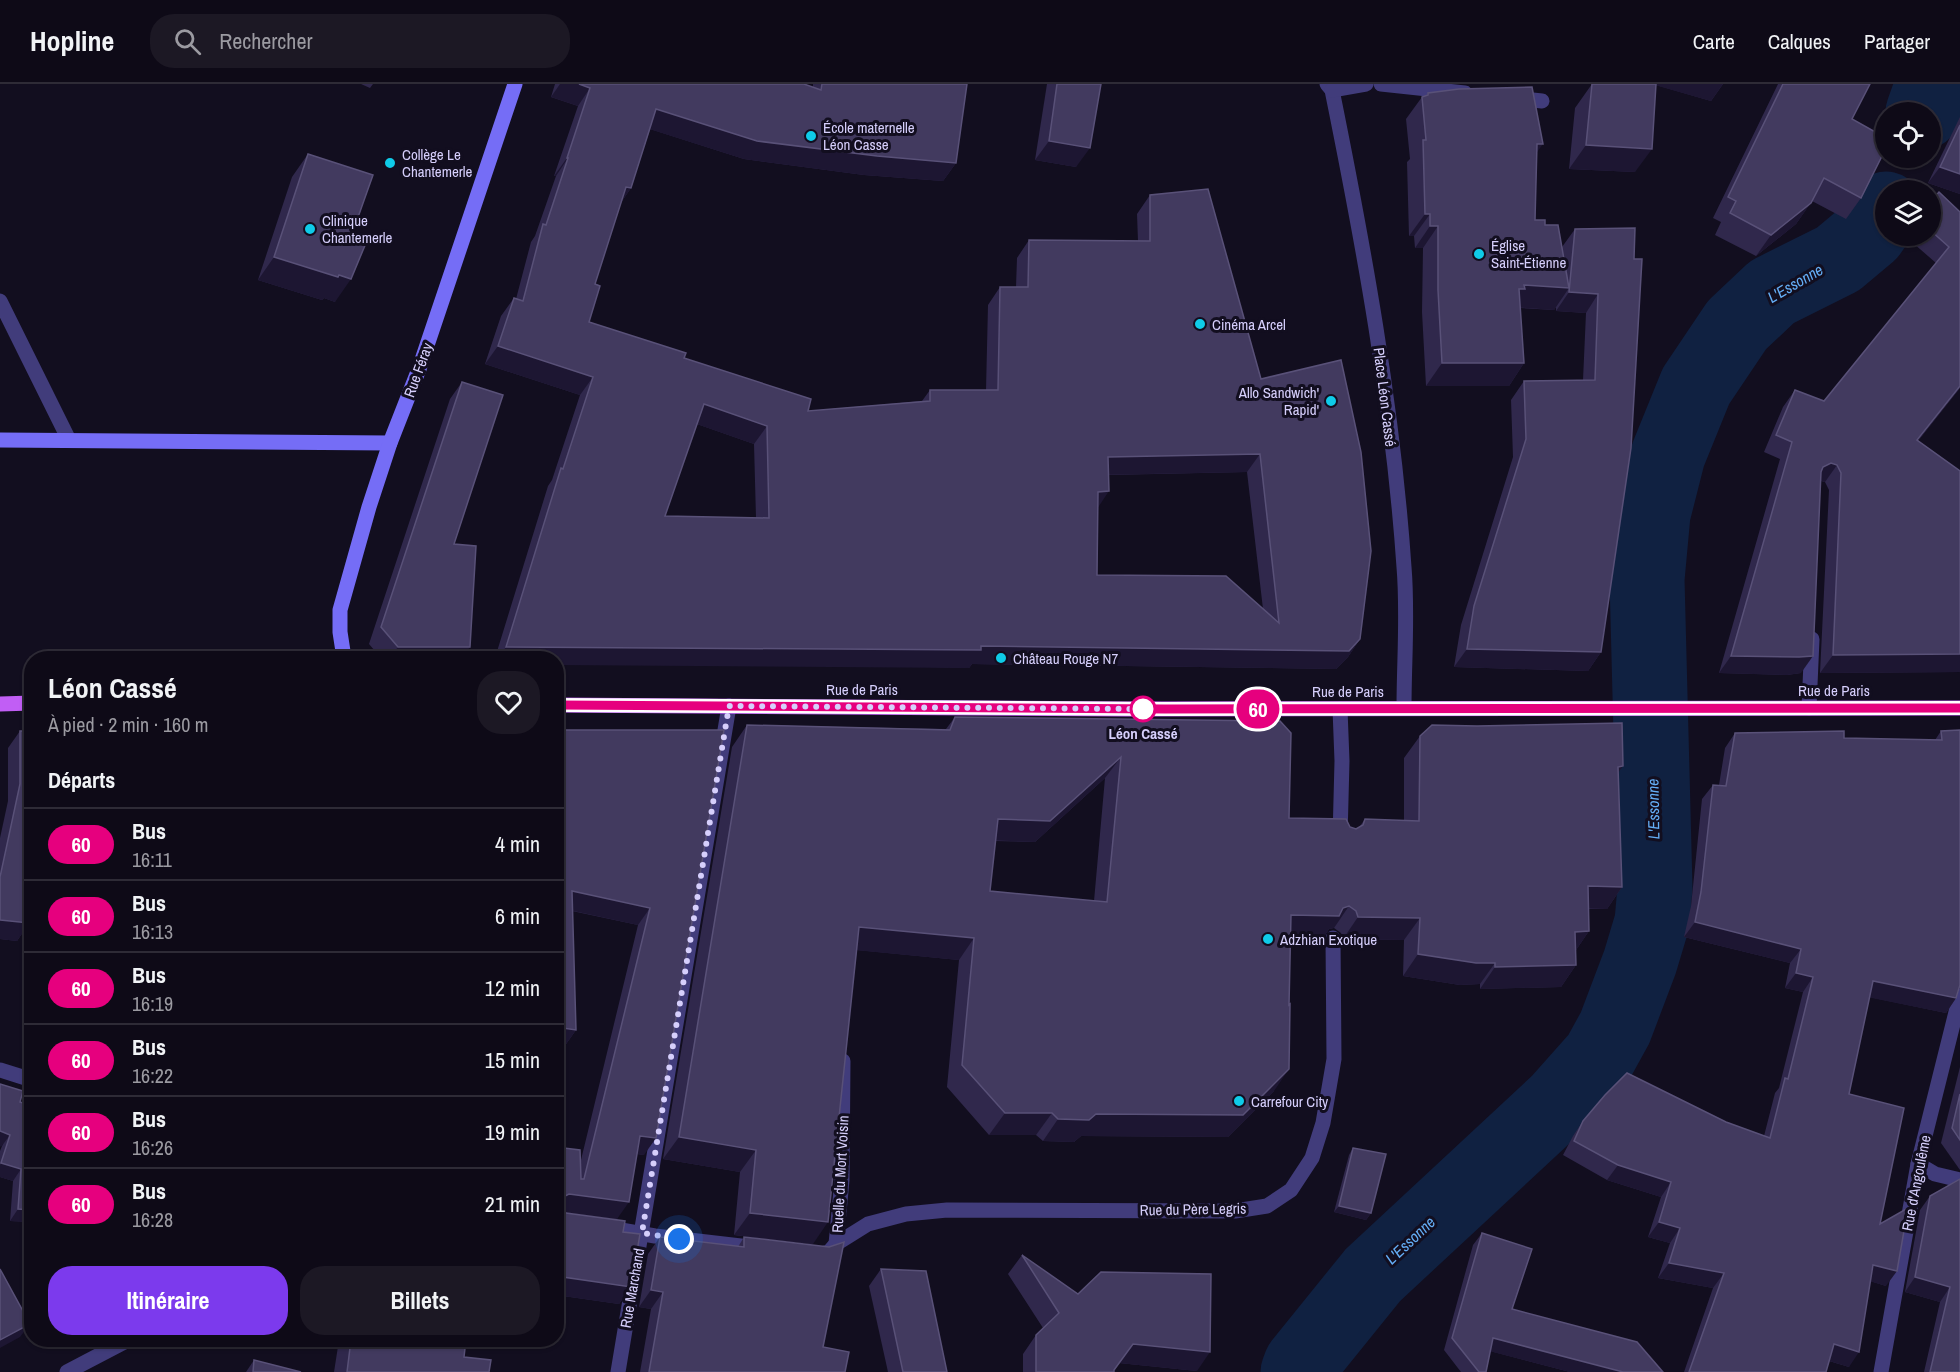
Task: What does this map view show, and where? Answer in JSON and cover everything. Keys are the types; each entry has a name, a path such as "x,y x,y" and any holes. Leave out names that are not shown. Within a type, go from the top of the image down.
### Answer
{"main road":[{"name":"Rue Féray","path":"343,651 340,610 369,507 390,443 419,369 515,84"},
{"path":"0,440 390,443"},
{"path":"0,704 24,703"},
{"name":"Rue de Paris","path":"564,705 1340,709 1960,708"}],"street":[{"name":"Place Léon Cassé","path":"1366,84 1330,87 1373,299 1393,457 1405,569 1404,708"},
{"path":"1381,84 1542,101"},
{"path":"0,301 69,440"},
{"path":"1809,708 1813,628"},
{"name":"Rue Marchand","path":"618,1372 729,706"},
{"path":"1340,709 1342,761 1340,841"},
{"name":"Rue du Père Legris","path":"836,1244 868,1224 906,1214 947,1210 1235,1211 1267,1206 1291,1190 1312,1158 1323,1124 1334,1059 1333,938"},
{"name":"Rue d'Angoulême","path":"1881,1372 1918,1164 1960,996"},
{"name":"Ruelle du Mort Voisin","path":"806,1253 829,1252 836,1244 842,1180 844,1048"},
{"path":"0,1070 24,1078"},
{"path":"1918,1164 1935,1174 1960,1180"},
{"path":"591,1225 771,1249"},
{"path":"67,1372 115,1347"}],"building":[{"path":"579,84 804,84 821,90 822,84 967,84 956,163 757,141 656,109 631,188 626,187 595,284 600,286 589,322 686,353 684,358 811,399 808,411 930,401 930,390 998,390 1000,287 1028,287 1029,240 1150,241 1150,195 1208,189 1261,379 1341,360 1361,452 1371,551 1360,639 1349,651 981,646 981,650 506,647 561,468 563,469 593,377 498,346 514,298 523,301 543,224 546,225 590,88","holes":["704,404 767,426 769,518 665,516","1260,454 1279,623 1226,576 1097,575 1098,492 1109,491 1108,457"]},
{"path":"1057,84 1101,84 1090,148 1049,141"},
{"path":"1592,84 1656,84 1652,149 1586,145"},
{"path":"1783,84 1870,84 1852,119 1875,132 1876,168 1861,198 1824,178 1811,203 1771,235 1730,213 1736,201 1728,197"},
{"name":"Église Saint-Étienne","path":"1532,87 1543,144 1537,144 1535,220 1545,220 1545,225 1558,225 1569,288 1524,285 1525,289 1519,289 1524,363 1442,363 1438,290 1438,226 1430,226 1430,214 1425,214 1423,140 1426,140 1422,97 1428,93 1459,89"},
{"path":"1960,125 1960,174 1941,167"},
{"name":"Clinique Chantemerle","path":"308,154 373,175 351,237 366,243 351,279 274,257"},
{"path":"1941,194 1960,212 1960,386 1917,440 1960,471 1960,654 1833,655 1841,473 1837,465 1831,463 1823,467 1821,472 1813,656 1731,656 1792,442 1776,435 1795,390 1824,401 1949,247 1941,240"},
{"path":"1635,228 1634,259 1642,259 1631,448 1601,652 1467,649 1474,606 1526,439 1524,381 1595,380 1598,294 1569,292 1575,229"},
{"path":"462,382 503,395 454,544 476,546 470,647 398,647 381,627"},
{"path":"955,717 1280,721 1291,733 1289,818 1346,819 1350,827 1356,829 1363,825 1365,819 1419,821 1420,736 1432,725 1622,723 1623,766 1618,767 1622,887 1588,886 1589,931 1575,932 1576,965 1495,967 1495,963 1476,963 1418,954 1420,918 1358,917 1356,911 1349,906 1343,908 1339,916 1291,915 1289,1069 1243,1115 1096,1114 1089,1120 1058,1119 1052,1113 1005,1113 962,1065 974,938 859,927 828,1222 750,1213 756,1150 679,1137 747,725 950,730","holes":["1121,757 1107,902 990,891 998,819 1050,821"]},
{"path":"564,730 724,730 656,1138 640,1136 629,1202 569,1194 564,1196 564,1148 580,1150 581,1179 584,1179 650,908 572,891 576,1030 564,1028"},
{"path":"1960,730 1960,985 1956,998 1873,981 1849,1094 1904,1108 1880,1224 1908,1208 1897,1271 1873,1265 1859,1352 1834,1344 1826,1372 1689,1372 1724,1273 1669,1263 1680,1228 1659,1222 1671,1182 1618,1165 1574,1141 1583,1121 1627,1073 1726,1122 1770,1138 1785,1078 1788,1079 1813,977 1796,973 1801,949 1695,922 1701,892 1713,785 1726,786 1735,733 1844,731 1844,738 1942,740 1941,731"},
{"path":"20,731 24,731 24,922 0,920 0,877 20,784"},
{"path":"0,1084 23,1091 20,1102 24,1103 24,1209 18,1209 21,1169 1,1163 10,1135 0,1131"},
{"path":"1960,1094 1960,1140 1952,1128"},
{"path":"1353,1148 1386,1154 1371,1213 1339,1206"},
{"path":"1960,1179 1960,1372 1930,1372 1950,1287 1915,1277 1930,1196"},
{"path":"564,1212 625,1221 623,1232 640,1234 631,1287 564,1277"},
{"path":"1482,1233 1532,1249 1512,1309 1637,1342 1663,1372 1623,1372 1493,1338 1486,1372 1479,1372 1452,1338"},
{"path":"660,1237 744,1247 744,1237 829,1247 844,1242 823,1347 849,1352 845,1372 649,1372 663,1292 651,1290"},
{"path":"1022,1255 1078,1294 1101,1272 1211,1274 1210,1352 1133,1344 1114,1372 1036,1372 1036,1335 1059,1313"},
{"path":"0,1269 24,1313 24,1327 0,1340"},
{"path":"881,1269 926,1271 947,1372 903,1372"},
{"path":"350,1347 465,1347 464,1357 491,1360 489,1372 347,1372"},
{"path":"254,1360 301,1372 253,1372"}],"waterway":[{"name":"L'Essonne","path":"1927,102 1933,84"},
{"name":"L'Essonne","path":"1298,1372 1301,1364 1373,1275 1559,1102 1599,1057 1615,1028 1640,962 1652,922 1655,888 1647,579 1653,514 1668,455 1696,386 1737,325 1772,292 1838,259 1869,233 1875,225"}],"bus line":[{"name":"60","path":"564,705 1165,709 1960,708"}],"place":[{"name":"École maternelle Léon Casse","path":"811,136"},
{"name":"Collège Le Chantemerle","path":"390,163"},
{"name":"Clinique Chantemerle","path":"310,229"},
{"name":"Église Saint-Étienne","path":"1479,254"},
{"name":"Cinéma Arcel","path":"1200,324"},
{"name":"Allo Sandwich' Rapid'","path":"1331,401"},
{"name":"Château Rouge N7","path":"1001,658"},
{"name":"Léon Cassé","path":"1143,709"},
{"name":"Adzhian Exotique","path":"1268,939"},
{"name":"Carrefour City","path":"1239,1101"}],"route":[{"path":"679,1239 642,1233 729,706 1146,709 1143,709"}]}
